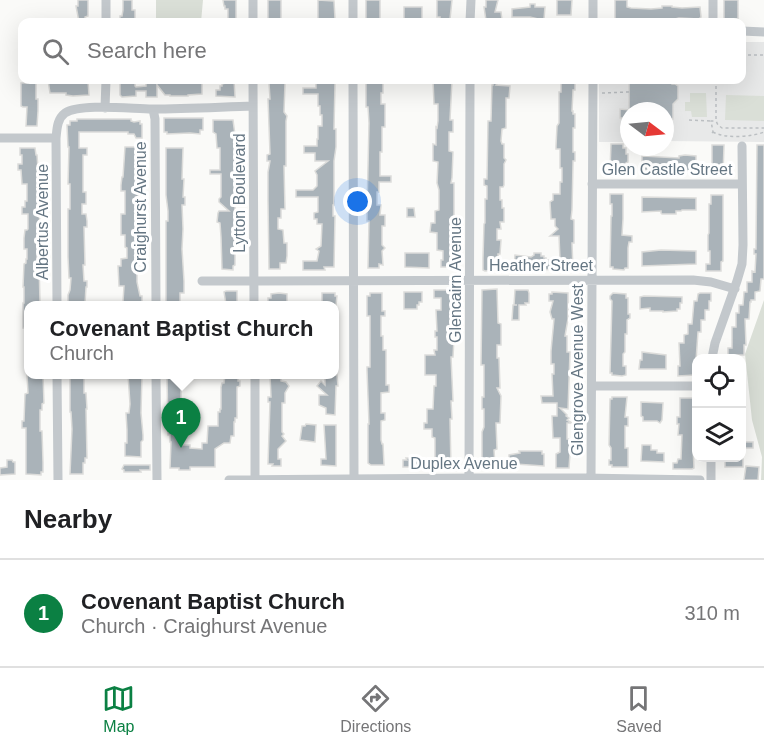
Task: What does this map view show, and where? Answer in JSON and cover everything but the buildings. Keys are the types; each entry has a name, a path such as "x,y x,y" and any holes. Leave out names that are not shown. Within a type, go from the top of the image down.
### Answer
{"street":[{"path":"106,0 106,18"},
{"path":"253,0 253,18"},
{"path":"353,0 353,18"},
{"path":"470,18 471,0"},
{"path":"593,0 593,18"},
{"path":"713,0 713,18"},
{"path":"746,31 764,32"},
{"path":"105,108 106,84"},
{"name":"Lytton Boulevard","path":"253,84 254,301"},
{"path":"353,84 354,479"},
{"name":"Glencairn Avenue","path":"469,479 470,84"},
{"name":"Glengrove Avenue West","path":"591,479 593,84"},
{"path":"0,138 56,138 61,117 78,108 153,109 254,106"},
{"name":"Craighurst Avenue","path":"153,109 155,119 156,301"},
{"name":"Albertus Avenue","path":"56,138 57,301"},
{"path":"713,354 741,272 743,253 742,146"},
{"name":"Glen Castle Street","path":"592,183 742,184"},
{"name":"Heather Street","path":"202,281 700,280 735,289"},
{"path":"57,379 58,480"},
{"path":"156,379 157,480"},
{"path":"255,379 255,480"},
{"path":"592,386 692,386"},
{"path":"711,462 711,480"},
{"name":"Duplex Avenue","path":"229,480 700,480"}],"path":[{"path":"746,54 764,55"},
{"path":"716,84 718,125 722,128 764,128"},
{"path":"602,93 629,92"},
{"path":"689,120 716,120"},
{"path":"711,121 712,132 718,135 752,136 764,132"},
{"path":"737,136 738,128"}],"shaded area":[{"path":"156,0 203,0 201,18 156,18"},
{"path":"746,42 764,42 764,142 674,141 674,102 620,102 620,142 599,142 599,84 746,84"},
{"path":"690,93 706,93 707,117 692,117 691,111 685,111 685,102 690,102"},
{"path":"726,95 764,96 764,121 725,120"},
{"path":"764,300 764,480 761,480 762,457 752,420 745,354"}],"place":[{"name":"Covenant Baptist Church","path":"181,448"}]}
